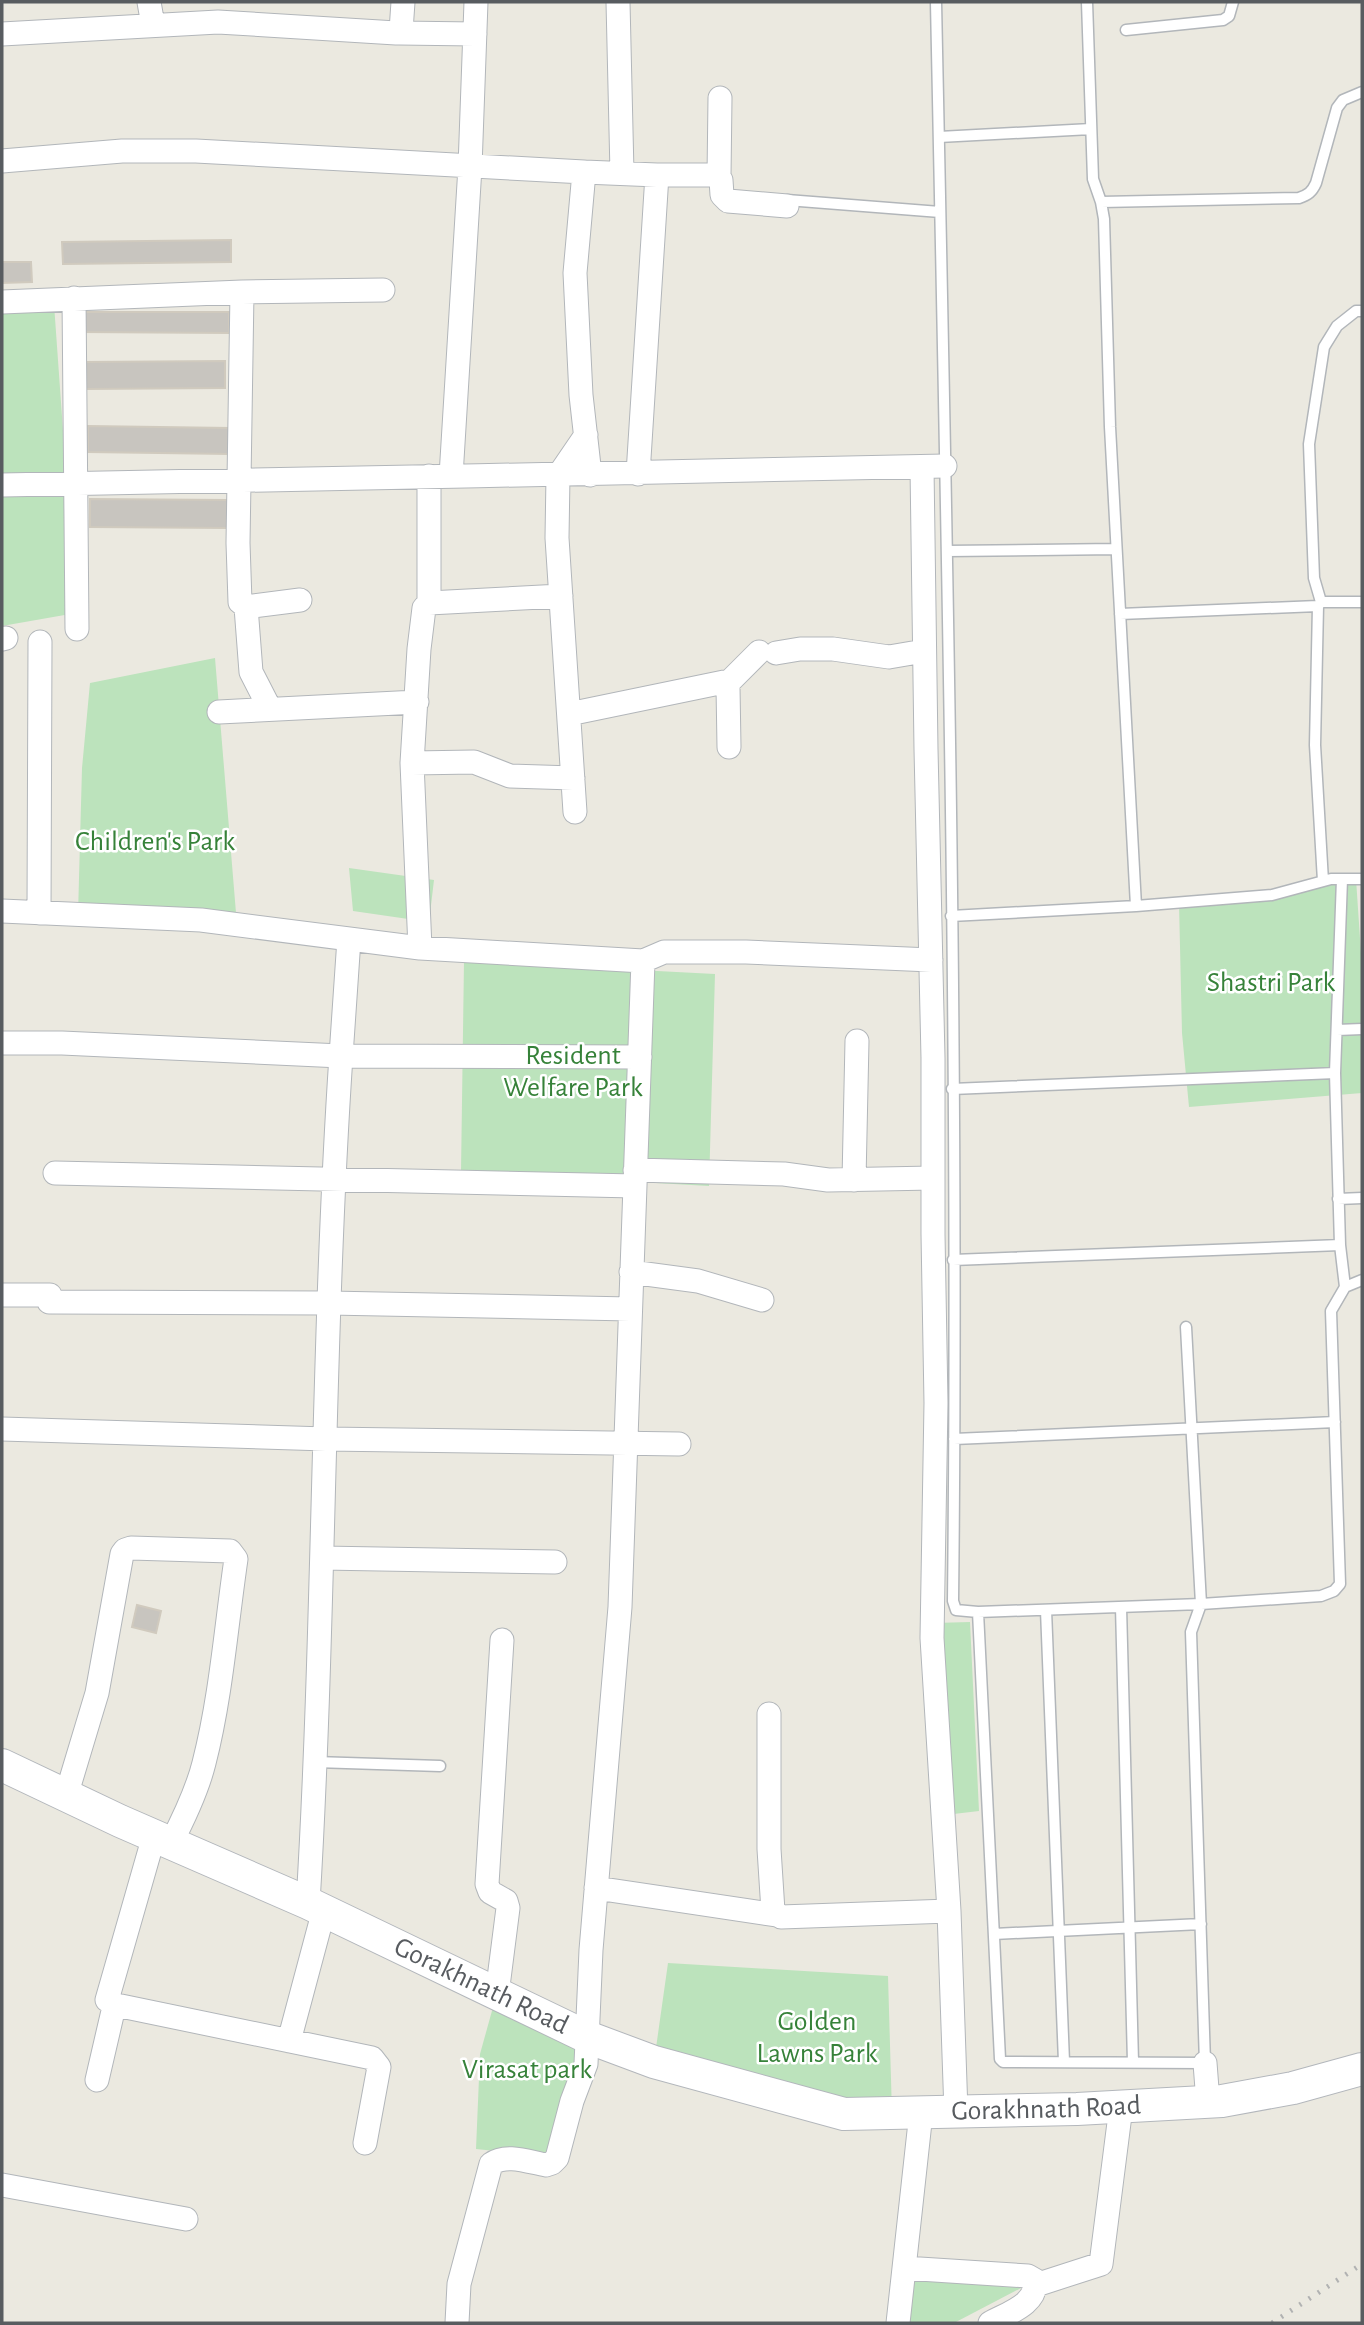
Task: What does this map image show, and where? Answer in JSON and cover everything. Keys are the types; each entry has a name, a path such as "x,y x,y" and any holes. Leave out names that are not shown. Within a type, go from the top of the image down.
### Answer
{"main road":[{"name":"Gorakhnath Road","path":"2,1765 163,1840 316,1906 587,2037 654,2062 844,2114 1121,2107 1208,2102 1293,2088 1362,2069"}],"street":[{"path":"149,2 153,26"},
{"path":"400,33 403,2"},
{"path":"420,948 412,763 419,649 424,608 429,603 470,167 476,2"},
{"path":"618,2 622,173"},
{"path":"2,34 218,22 400,33 475,34"},
{"path":"720,99 719,176 722,195 728,201 787,203"},
{"path":"2,161 122,151 184,151 470,167 719,176"},
{"path":"583,172 575,274 581,395 590,475"},
{"path":"638,474 657,175"},
{"path":"2,302 242,292 383,290"},
{"path":"242,292 240,602 246,607 251,672 270,709"},
{"path":"74,298 77,629"},
{"path":"575,812 557,538 558,476 586,435"},
{"path":"2,485 558,476 945,466"},
{"path":"922,467 924,651 941,916 931,960 936,1403 932,1638 949,1911 956,2112"},
{"path":"429,603 561,596"},
{"path":"246,607 300,600"},
{"path":"39,913 40,642"},
{"path":"727,684 768,653 833,649 889,657 924,651"},
{"path":"569,714 720,682 727,684"},
{"path":"727,684 729,747"},
{"path":"219,712 417,702"},
{"path":"412,763 474,762 510,776 573,778"},
{"path":"2,911 201,920 420,948 643,961 664,952 746,952 931,960"},
{"path":"289,2041 316,1906 315,1762 332,1180 349,939"},
{"path":"457,2323 459,2284 491,2164 506,2158 547,2165 557,2158 572,2101 586,2064 596,1888 620,1607 643,961"},
{"path":"854,1180 857,1041"},
{"path":"2,1043 62,1043 341,1056 640,1058"},
{"path":"55,1173 332,1180 635,1178 777,1173 828,1180 933,1178"},
{"path":"631,1272 698,1281 762,1300"},
{"path":"2,1295 630,1309"},
{"path":"2,1429 326,1439 679,1444"},
{"path":"66,1796 97,1693 125,1550 230,1551 236,1559 204,1765 188,1810 163,1840 107,2000"},
{"path":"322,1558 555,1562"},
{"path":"497,1994 508,1908 506,1901 490,1892 487,1884 502,1640"},
{"path":"769,1714 769,1849 773,1912 776,1915"},
{"path":"596,1888 781,1917 949,1911"},
{"path":"97,2080 113,2011 121,2006 372,2057 379,2067 365,2144"},
{"path":"1205,2063 1208,2102"},
{"path":"1036,2285 1101,2264 1121,2107"},
{"path":"898,2323 921,2113"},
{"path":"2,2185 186,2219"},
{"path":"904,2268 1028,2276 1035,2280 1035,2292 1031,2300 990,2323"}],"lane":[{"path":"936,2 947,551 941,916 952,1089 953,1601 956,1610 1046,1610 1321,1597 1334,1591 1340,1584 1331,1311 1345,1287 1340,1245 1335,1073 1342,879"},
{"path":"1087,2 1093,179 1104,219 1110,426 1136,906"},
{"path":"1126,30 1223,20 1229,16 1233,2"},
{"path":"1101,202 1299,198 1308,195 1316,183 1337,108 1343,100 1362,92"},
{"path":"939,137 1091,129"},
{"path":"787,203 940,212"},
{"path":"1323,881 1315,745 1319,604 1314,578 1309,444 1324,347 1336,326 1356,311 1362,311"},
{"path":"947,551 1116,549"},
{"path":"1120,614 1362,602"},
{"path":"941,916 1136,906 1272,895 1323,881 1362,878"},
{"path":"1337,1030 1362,1029"},
{"path":"952,1089 1335,1073"},
{"path":"1338,1199 1362,1198"},
{"path":"953,1260 1340,1245"},
{"path":"1345,1287 1362,1280"},
{"path":"978,1612 1000,2059 1003,2062 1205,2063 1191,1632 1201,1604 1186,1327"},
{"path":"954,1439 1335,1422"},
{"path":"1121,1607 1133,2062"},
{"path":"1046,1610 1064,2062"},
{"path":"315,1762 440,1766"},
{"path":"994,1934 1201,1924"}],"green space":[{"path":"53,290 76,613 2,626 2,292"},
{"name":"Children's Park","path":"215,658 237,925 78,915 82,768 90,683"},
{"path":"349,868 434,880 429,922 353,911"},
{"name":"Shastri Park","path":"1356,879 1362,968 1362,1093 1189,1107 1182,1033 1179,903"},
{"name":"Resident Welfare Park","path":"464,961 715,974 709,1186 461,1172"},
{"path":"970,1622 979,1811 945,1815 934,1623"},
{"name":"Golden Lawns Park","path":"668,1963 888,1976 892,2113 654,2062"},
{"name":"Virasat park","path":"495,2000 580,2040 579,2064 546,2156 476,2149 480,2054"},
{"path":"907,2257 1020,2266 1023,2287 954,2323 899,2323"}],"building":[{"path":"231,240 231,262 63,264 62,242"},
{"path":"2,262 31,262 32,282 2,283"},
{"path":"80,312 229,312 229,333 80,332"},
{"path":"225,361 225,388 85,389 85,362"},
{"path":"88,426 230,428 229,454 88,452"},
{"path":"90,499 227,500 227,528 90,527"},
{"path":"137,1605 161,1611 156,1633 132,1627"}],"railway":[{"path":"1272,2323 1362,2264"}]}
